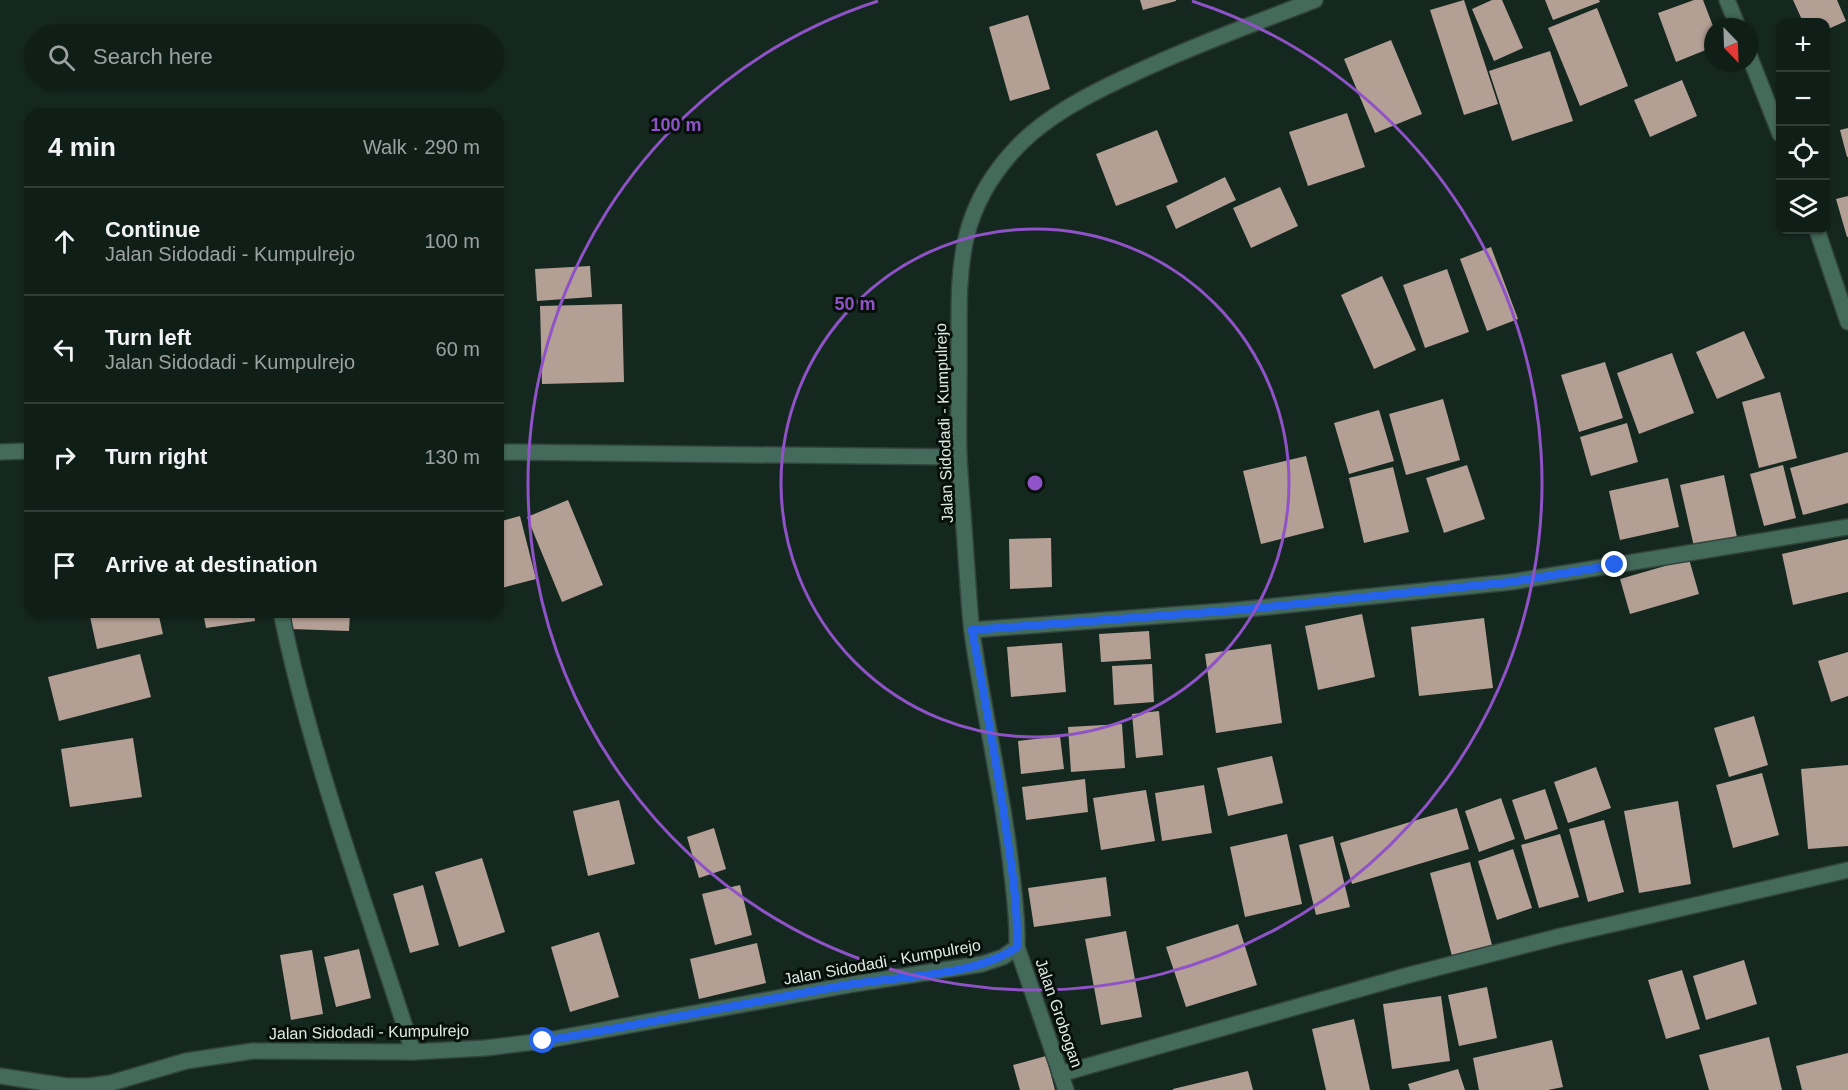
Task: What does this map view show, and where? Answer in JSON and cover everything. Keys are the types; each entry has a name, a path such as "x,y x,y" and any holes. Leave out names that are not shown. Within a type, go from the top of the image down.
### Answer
{"street":[{"name":"Jalan Sidodadi - Kumpulrejo","path":"0,1076 66,1086 89,1086 111,1083 186,1061 253,1052 413,1053 485,1048 616,1029 854,984 982,964 1003,957 1017,947 1009,849 1000,784 972,630 959,457 959,305 961,266 967,228 974,207 985,187 1005,161 1039,127 1100,90 1208,41 1315,0"},
{"path":"1727,0 1734,18"},
{"path":"1756,72 1777,126"},
{"path":"1817,234 1848,322"},
{"path":"0,452 24,451"},
{"path":"504,452 959,457"},
{"path":"972,630 1238,610 1511,582 1848,527"},
{"path":"282,618 292,665 318,757 413,1053"},
{"path":"1060,1074 1419,972 1561,936 1848,870"},
{"name":"Jalan Grobogan","path":"1017,947 1066,1090"}],"building":[{"path":"1140,0 1176,0 1176,1 1143,10"},
{"path":"1464,0 1498,104 1464,115 1430,10"},
{"path":"1492,0 1502,0 1523,48 1494,61 1472,9"},
{"path":"1545,0 1599,0 1600,2 1553,20"},
{"path":"1694,0 1703,0 1710,18 1704,18 1704,51 1676,62 1658,13"},
{"path":"1793,0 1837,0 1846,21 1830,28 1830,18 1801,18"},
{"path":"1597,8 1628,86 1580,106 1548,28"},
{"path":"1028,15 1050,89 1010,101 989,27"},
{"path":"1391,40 1422,114 1375,133 1344,59"},
{"path":"1550,51 1573,121 1512,141 1489,71"},
{"path":"1682,80 1697,116 1650,137 1634,100"},
{"path":"1347,113 1365,167 1308,186 1289,132"},
{"path":"1848,128 1848,157 1847,157 1840,130"},
{"path":"1157,130 1178,182 1116,206 1096,154"},
{"path":"1225,177 1236,200 1176,229 1166,206"},
{"path":"1280,187 1298,226 1251,248 1233,208"},
{"path":"1848,196 1848,237 1847,237 1836,199"},
{"path":"1491,247 1518,319 1487,331 1460,259"},
{"path":"590,266 592,297 537,301 535,269"},
{"path":"1447,269 1469,332 1425,348 1403,285"},
{"path":"1382,276 1416,350 1374,369 1341,295"},
{"path":"622,304 624,382 542,384 540,306"},
{"path":"1744,331 1765,378 1717,399 1696,352"},
{"path":"1672,353 1694,413 1639,434 1617,373"},
{"path":"1605,362 1623,418 1579,432 1561,375"},
{"path":"1780,392 1797,458 1759,468 1742,402"},
{"path":"1443,399 1460,460 1406,475 1389,414"},
{"path":"1379,410 1394,461 1349,474 1334,423"},
{"path":"1627,423 1638,462 1591,476 1580,437"},
{"path":"1848,452 1848,503 1803,515 1790,468"},
{"path":"1306,456 1324,528 1261,544 1243,471"},
{"path":"1467,465 1485,519 1444,533 1426,478"},
{"path":"1783,465 1796,518 1764,526 1750,474"},
{"path":"1393,467 1409,532 1364,543 1349,478"},
{"path":"1724,475 1738,542 1695,551 1680,485"},
{"path":"1668,478 1679,527 1620,540 1609,491"},
{"path":"568,500 603,585 562,602 527,517"},
{"path":"520,516 536,579 504,587 504,520"},
{"path":"1051,538 1052,587 1010,589 1009,539"},
{"path":"1848,539 1848,592 1793,605 1782,554"},
{"path":"1689,559 1699,594 1630,614 1620,579"},
{"path":"1362,614 1375,677 1318,690 1305,626"},
{"path":"90,618 159,618 163,634 97,649"},
{"path":"204,618 255,618 255,621 206,628"},
{"path":"292,618 350,618 349,631 291,629"},
{"path":"1484,618 1493,688 1419,696 1411,627"},
{"path":"1149,631 1151,659 1101,662 1099,634"},
{"path":"1062,643 1066,692 1011,697 1007,647"},
{"path":"1271,644 1282,723 1216,733 1205,654"},
{"path":"1848,652 1848,696 1831,702 1818,661"},
{"path":"140,654 151,697 59,721 48,677"},
{"path":"1152,664 1154,702 1114,705 1112,666"},
{"path":"1159,711 1163,755 1136,758 1132,714"},
{"path":"1754,716 1768,765 1729,777 1714,728"},
{"path":"1122,724 1125,768 1071,772 1068,727"},
{"path":"1060,736 1064,769 1021,774 1018,741"},
{"path":"133,738 142,797 70,807 61,749"},
{"path":"1272,756 1283,803 1228,816 1217,768"},
{"path":"1848,765 1848,846 1808,849 1801,769"},
{"path":"1596,767 1611,808 1568,823 1554,782"},
{"path":"1762,773 1779,835 1733,848 1716,785"},
{"path":"1085,779 1088,812 1026,820 1022,787"},
{"path":"1204,785 1212,833 1162,841 1155,793"},
{"path":"1545,789 1558,829 1525,840 1512,800"},
{"path":"1146,790 1155,841 1101,850 1093,798"},
{"path":"1501,798 1515,839 1479,852 1465,811"},
{"path":"619,800 635,864 588,876 573,811"},
{"path":"1678,801 1691,884 1639,893 1624,811"},
{"path":"1457,808 1469,849 1352,884 1340,843"},
{"path":"1604,820 1624,892 1588,902 1569,829"},
{"path":"714,828 726,869 699,878 687,837"},
{"path":"1287,834 1302,904 1245,917 1230,847"},
{"path":"1560,834 1579,897 1539,908 1521,845"},
{"path":"1333,836 1350,907 1316,915 1299,845"},
{"path":"1513,849 1532,908 1497,920 1478,861"},
{"path":"482,858 505,932 459,947 435,872"},
{"path":"1470,862 1492,945 1452,956 1430,873"},
{"path":"1106,877 1111,916 1034,927 1028,888"},
{"path":"423,885 439,945 410,953 393,894"},
{"path":"740,885 752,935 715,945 702,894"},
{"path":"1238,924 1257,985 1186,1007 1166,947"},
{"path":"1126,931 1142,1017 1101,1025 1085,939"},
{"path":"599,932 619,997 570,1012 551,947"},
{"path":"757,943 766,983 699,999 690,959"},
{"path":"359,949 371,998 336,1007 324,957"},
{"path":"312,950 323,1014 291,1020 280,955"},
{"path":"1744,960 1757,1004 1706,1020 1693,976"},
{"path":"1682,970 1700,1029 1666,1039 1648,980"},
{"path":"1487,987 1497,1038 1459,1046 1448,995"},
{"path":"1441,996 1450,1061 1392,1069 1383,1004"},
{"path":"1354,1019 1370,1090 1326,1090 1312,1029"},
{"path":"1769,1037 1782,1090 1709,1090 1699,1055"},
{"path":"1552,1040 1563,1087 1548,1090 1479,1090 1473,1058"},
{"path":"1848,1053 1848,1090 1802,1090 1796,1066"},
{"path":"1046,1056 1055,1090 1020,1090 1013,1065"},
{"path":"1458,1069 1465,1090 1410,1090 1408,1084"},
{"path":"1248,1071 1253,1090 1173,1090 1173,1089"}],"route":[{"path":"543,1041 854,984 982,964 1003,957 1017,947 1009,849 1000,784 972,630 1238,610 1511,582 1615,565"}]}
